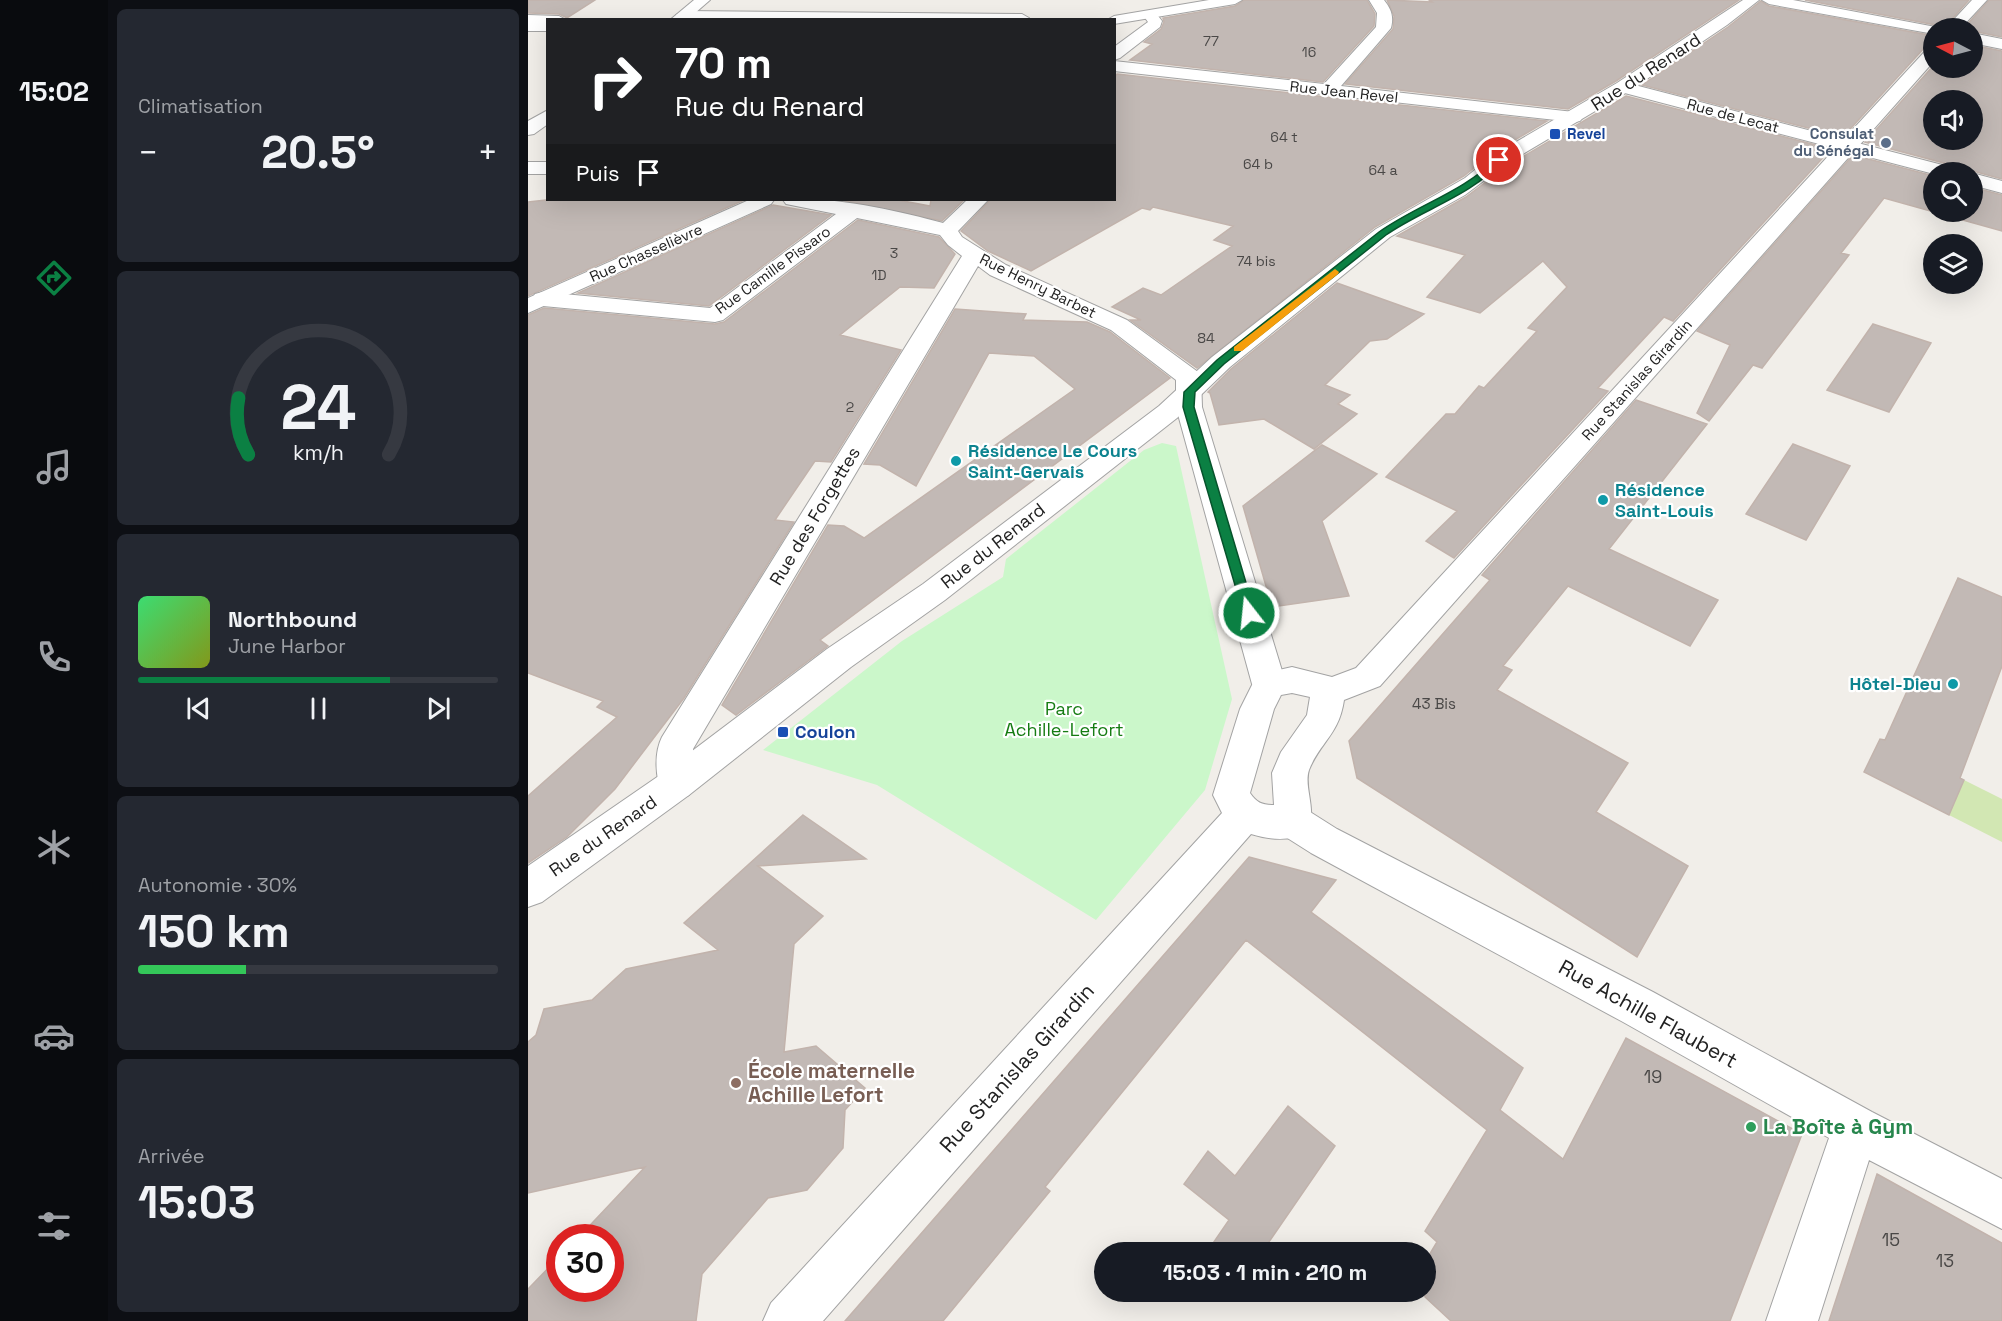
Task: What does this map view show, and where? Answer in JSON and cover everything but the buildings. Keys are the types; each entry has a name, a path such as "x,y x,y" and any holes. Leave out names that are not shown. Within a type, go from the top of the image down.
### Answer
{"street":[{"path":"680,17 703,0"},
{"path":"1116,20 1235,0"},
{"path":"1328,90 1383,28 1387,18 1385,11 1376,0"},
{"name":"Rue du Renard","path":"528,889 676,784 839,658 934,592 1168,412 1221,362 1383,233 1403,219 1440,202 1487,172 1499,160 1623,87 1752,0"},
{"path":"1768,0 1923,28"},
{"path":"1963,18 1980,0"},
{"path":"1116,53 1155,24 1150,15"},
{"path":"680,17 1022,17"},
{"path":"528,18 546,19"},
{"path":"528,26 546,26"},
{"path":"1983,40 2002,44"},
{"name":"Rue Stanislas Girardin","path":"1328,692 1368,677 1923,63"},
{"name":"Rue Jean Revel","path":"1116,66 1574,117"},
{"name":"Rue de Lecat","path":"1623,87 1923,166"},
{"path":"528,130 546,116"},
{"path":"528,168 546,168"},
{"path":"1983,182 2002,187"},
{"name":"Rue Chasselièvre","path":"536,303 762,201"},
{"name":"Rue Henry Barbet","path":"799,201 918,222 947,231 955,241 998,270 1119,325 1189,377 1190,392"},
{"path":"947,231 977,201"},
{"name":"Rue Camille Pissaro","path":"536,303 715,315 854,210"},
{"name":"Rue des Forgettes","path":"676,784 675,747 974,254"},
{"path":"1190,392 1189,407 1269,684 1257,709 1231,795 1244,815 1266,822 1294,822 1290,773 1303,748 1324,718 1328,692 1318,685 1292,680 1269,684"},
{"name":"Rue Stanislas Girardin","path":"789,1321 1244,815"},
{"name":"Rue Achille Flaubert","path":"1294,822 1324,841 1638,1007 1856,1128 2002,1205"},
{"path":"1792,1321 1856,1128"}],"green space":[{"name":"Parc Achille-Lefort","path":"1162,443 1176,446 1232,699 1205,790 1096,920 877,785 763,750 902,641 1003,577 1006,559 1144,450"},
{"path":"1964,780 2002,799 2002,842 1949,815"}],"slow traffic":[{"path":"1238,349 1335,272"}],"place":[{"name":"Revel","path":"1555,134"},
{"name":"Consulat du Sénégal","path":"1886,143"},
{"name":"Résidence Le Cours Saint-Gervais","path":"956,461"},
{"name":"Résidence Saint-Louis","path":"1603,500"},
{"name":"Hôtel-Dieu","path":"1953,684"},
{"name":"Coulon","path":"783,732"},
{"name":"École maternelle Achille Lefort","path":"736,1083"},
{"name":"La Boîte à Gym","path":"1751,1127"}],"route":[{"path":"1249,613 1189,407 1190,392 1221,362 1383,233 1403,219 1440,202 1487,172 1499,160"}]}
